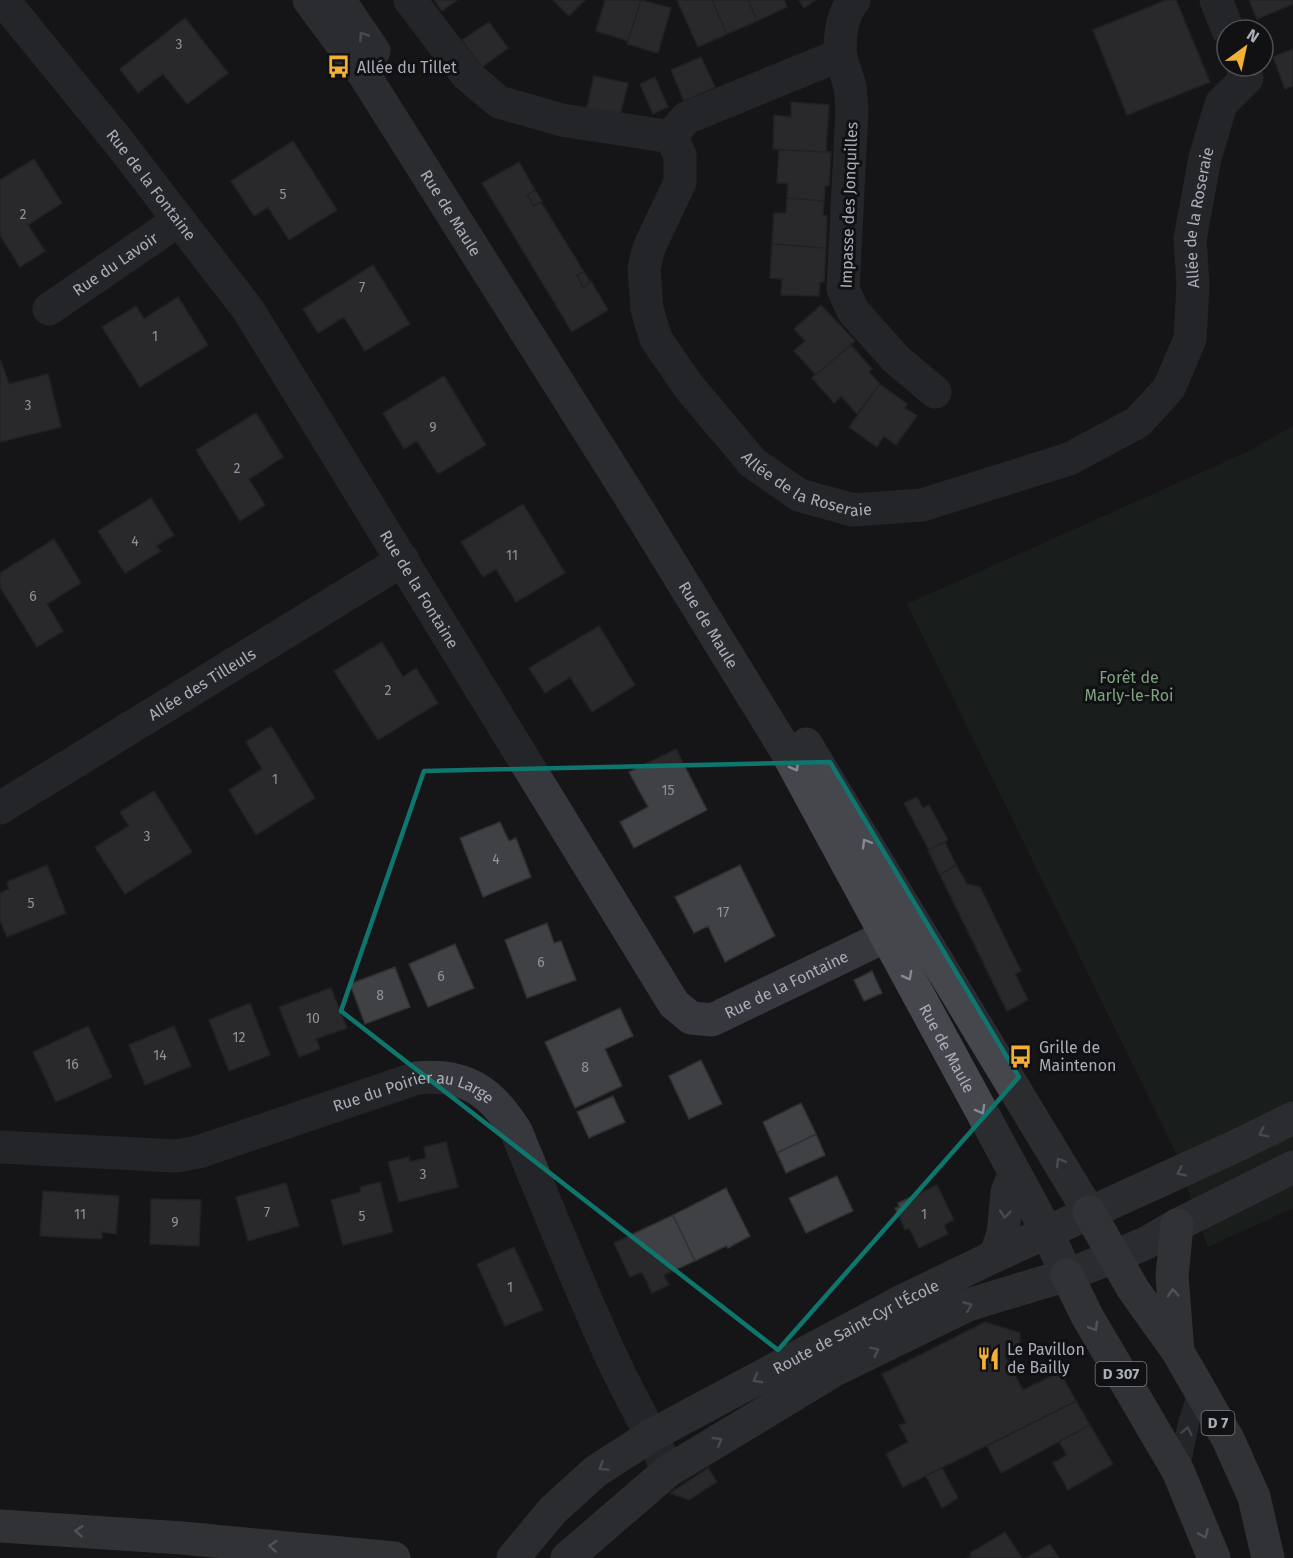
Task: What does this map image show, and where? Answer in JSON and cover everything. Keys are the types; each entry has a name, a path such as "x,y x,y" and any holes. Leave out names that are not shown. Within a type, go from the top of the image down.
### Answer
{"main road":[{"name":"D 7","path":"1089,1212 1116,1256 1133,1290 1178,1352 1228,1439 1254,1497 1268,1558"},
{"name":"D 7","path":"1177,1225 1172,1276 1178,1352"},
{"name":"D 307","path":"1067,1275 1087,1316 1178,1471 1214,1558"},
{"path":"0,1526 182,1538 394,1558"}],"street":[{"name":"Rue de la Fontaine","path":"3,0 118,141 249,311 674,1004 691,1018 712,1020 886,936"},
{"name":"Rue de Maule","path":"309,0 365,75 785,749 1047,1232 1067,1275"},
{"name":"Rue de Maule","path":"339,0 380,61 792,722 1089,1212"},
{"path":"410,0 467,75 500,102 562,120 671,137 686,118 840,56 840,29 848,8 855,0"},
{"path":"1216,0 1223,18"},
{"name":"Impasse des Jonquilles","path":"840,56 850,86 852,111 843,289 853,311 896,359 935,392"},
{"name":"Allée de la Roseraie","path":"671,137 680,155 680,182 649,248 644,268 647,309 656,339 689,387 753,463 799,495 854,510 922,505 1069,459 1138,422 1169,388 1190,339 1193,285 1190,239 1205,158 1221,104 1247,78"},
{"name":"Rue du Lavoir","path":"49,309 179,220"},
{"name":"Allée des Tilleuls","path":"0,808 403,560"},
{"name":"Rue du Poirier au Large","path":"0,1147 176,1156 198,1152 417,1078 435,1076 462,1081 488,1095 502,1110 516,1131 610,1354 668,1471"},
{"name":"Route de Saint-Cyr l'École","path":"513,1558 553,1510 597,1471 652,1435 900,1302 1089,1212 1234,1148 1293,1118"},
{"name":"Route de Saint-Cyr l'École","path":"567,1558 668,1471 835,1370 968,1305 1067,1275 1146,1243 1293,1167"},
{"path":"995,1256 1003,1234 1007,1192 1015,1173"}],"lane":[{"path":"1180,1515 1178,1471 1199,1391"}],"highlighted area":[{"path":"830,762 1019,1077 778,1350 341,1011 424,771"}],"green space":[{"name":"Forêt de Marly-le-Roi","path":"1293,426 1293,1208 1208,1247 1174,1149 907,604 1247,452"}],"building":[{"path":"434,0 457,0 442,11"},
{"path":"553,0 585,0 569,16"},
{"path":"605,0 641,0 628,41 596,31"},
{"path":"641,0 671,8 658,53 627,44"},
{"path":"677,0 712,0 727,34 698,47"},
{"path":"712,0 748,0 757,21 727,34"},
{"path":"748,0 784,0 787,7 757,21"},
{"path":"799,0 815,0 804,8"},
{"path":"1166,0 1176,0 1210,82 1127,115 1093,30"},
{"path":"1249,0 1293,0 1293,4 1257,18"},
{"path":"185,18 228,73 187,104 163,74 138,93 120,69"},
{"path":"489,22 508,48 482,67 462,40"},
{"path":"1293,49 1293,86 1285,89 1275,56"},
{"path":"701,57 715,87 684,101 671,70"},
{"path":"594,76 628,83 620,116 587,108"},
{"path":"655,77 668,107 653,114 640,84"},
{"path":"791,102 829,105 826,152 773,149 774,115 791,117"},
{"path":"293,141 337,210 289,240 268,207 254,216 231,181"},
{"path":"779,150 831,152 829,185 825,186 824,201 787,198 788,183 777,183"},
{"path":"34,159 62,203 28,225 45,251 20,267 0,235 0,180"},
{"path":"519,162 535,190 527,195 534,206 541,202 584,272 577,275 583,287 591,281 608,310 572,332 482,183"},
{"path":"535,190 542,201 534,206 527,195"},
{"path":"787,198 824,201 823,215 827,216 826,248 772,244 774,213 786,213"},
{"path":"772,244 826,248 824,282 820,282 819,296 781,295 782,279 770,278"},
{"path":"373,265 410,324 365,351 344,317 318,333 303,309"},
{"path":"584,272 590,282 583,287 577,275"},
{"path":"178,297 208,345 140,387 102,327 136,306 144,319"},
{"path":"821,305 855,341 816,375 794,351 805,341 794,329"},
{"path":"851,345 872,369 869,372 880,384 857,414 841,396 834,403 812,378"},
{"path":"0,359 9,384 48,374 61,427 0,442"},
{"path":"444,376 486,445 438,474 417,441 404,449 383,413"},
{"path":"880,384 907,404 905,408 917,416 896,445 884,436 877,447 849,427"},
{"path":"256,413 283,457 249,479 265,505 240,521 196,450"},
{"path":"151,498 174,535 156,546 161,551 125,573 98,531"},
{"path":"523,504 565,573 516,602 496,569 483,577 461,542"},
{"path":"54,539 81,583 47,604 63,631 37,647 0,587 0,573"},
{"path":"599,626 635,685 592,712 570,677 545,693 529,668"},
{"path":"382,642 403,677 416,668 438,703 378,740 334,671"},
{"path":"271,726 315,798 256,835 229,790 262,769 246,742"},
{"path":"676,749 707,810 634,848 620,822 648,807 629,772"},
{"path":"154,791 192,852 125,894 95,847 129,826 120,812"},
{"path":"917,797 923,808 929,805 948,840 929,850 904,803"},
{"path":"500,822 509,841 516,838 531,877 483,897 460,838"},
{"path":"945,842 956,865 940,875 928,850"},
{"path":"47,865 66,913 7,937 0,920 0,893 9,889 7,882"},
{"path":"740,865 775,936 725,962 708,926 694,933 675,897"},
{"path":"956,865 967,884 980,887 1021,971 1015,974 1028,1000 1007,1011 940,875"},
{"path":"547,923 554,943 561,941 576,980 527,998 505,940"},
{"path":"455,944 474,988 428,1007 409,964"},
{"path":"395,967 410,1007 365,1024 350,984"},
{"path":"872,971 882,993 864,1001 854,980"},
{"path":"331,988 347,1028 316,1039 320,1049 299,1057 279,1007"},
{"path":"250,1003 270,1055 229,1071 209,1020"},
{"path":"620,1008 633,1036 605,1049 622,1086 575,1108 545,1042"},
{"path":"88,1026 112,1077 56,1102 33,1052"},
{"path":"174,1026 191,1066 145,1085 129,1045"},
{"path":"701,1060 722,1104 689,1119 669,1076"},
{"path":"613,1096 625,1122 589,1138 577,1112"},
{"path":"801,1103 816,1134 777,1153 763,1122"},
{"path":"816,1134 825,1155 786,1173 777,1153"},
{"path":"446,1142 458,1187 399,1202 388,1162 409,1157 410,1162 426,1158 424,1147"},
{"path":"837,1176 853,1211 806,1233 789,1198"},
{"path":"380,1182 393,1232 343,1245 331,1200 361,1192 360,1187"},
{"path":"286,1183 299,1226 248,1241 236,1197"},
{"path":"937,1185 954,1220 944,1225 948,1234 919,1248 909,1228 905,1230 895,1208 899,1207 898,1203"},
{"path":"726,1188 750,1236 728,1248 726,1246 695,1261 673,1215"},
{"path":"43,1191 119,1196 116,1234 102,1232 102,1239 40,1236"},
{"path":"151,1199 201,1200 199,1246 150,1244"},
{"path":"673,1215 695,1261 664,1275 669,1285 652,1293 642,1272 630,1277 614,1243"},
{"path":"514,1247 543,1310 505,1326 477,1264"},
{"path":"985,1322 1020,1333 1020,1351 1006,1358 1023,1390 1060,1372 1076,1401 903,1487 886,1454 908,1442 899,1425 906,1423 882,1374"},
{"path":"1076,1401 1090,1425 1001,1473 987,1446"},
{"path":"1090,1425 1113,1464 1068,1490 1053,1463 1067,1455 1059,1442"},
{"path":"708,1468 717,1482 689,1500 670,1493"},
{"path":"942,1468 958,1498 942,1508 926,1476"},
{"path":"1005,1532 1022,1558 968,1558 971,1556 970,1553"},
{"path":"1050,1544 1059,1558 1026,1558"}],"place":[{"name":"Allée du Tillet","path":"339,67"},
{"name":"Grille de Maintenon","path":"1021,1056"},
{"name":"Le Pavillon de Bailly","path":"989,1358"}]}
